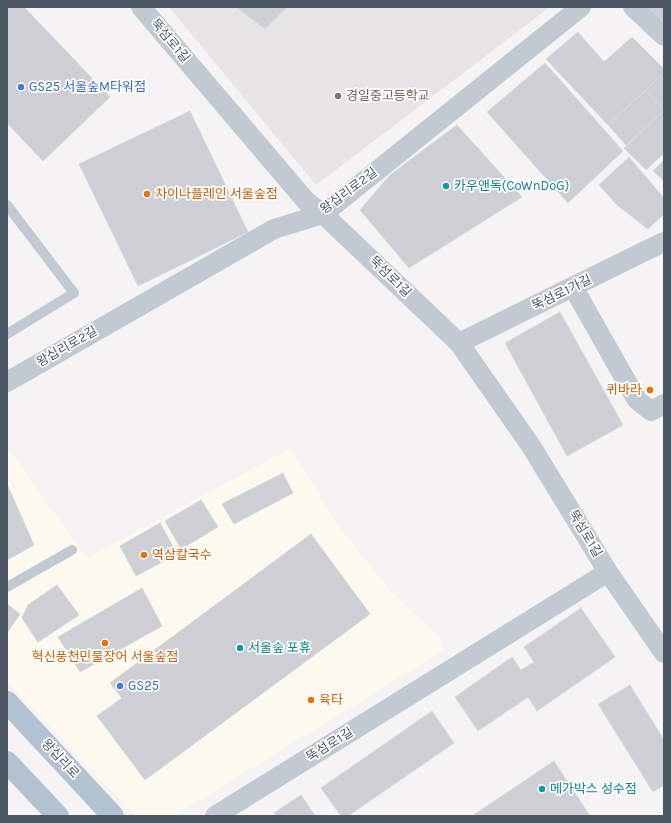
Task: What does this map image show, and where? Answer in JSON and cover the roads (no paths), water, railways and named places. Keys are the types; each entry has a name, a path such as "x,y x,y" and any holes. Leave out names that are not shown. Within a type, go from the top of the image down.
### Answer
{"main road":[{"name":"왕십리로","path":"7,702 113,816"},
{"path":"7,762 58,816"}],"street":[{"name":"뚝섬로1길","path":"141,7 306,202 323,214 459,343 531,446 608,572 664,652"},
{"name":"왕십리로2길","path":"7,382 274,228 323,214 581,7"},
{"path":"633,7 664,36"},
{"name":"뚝섬로1가길","path":"459,343 664,242"},
{"path":"573,287 637,400 651,411 664,404"},
{"name":"뚝섬로1길","path":"215,816 608,572"}],"lane":[{"path":"7,205 74,293 7,334"},
{"path":"7,587 72,550"}],"place":[{"name":"GS25 서울숲M타워점","path":"21,87"},
{"name":"경일중고등학교","path":"338,96"},
{"name":"카우앤독(CoWnDoG)","path":"446,186"},
{"name":"차이나플레인 서울숲점","path":"147,194"},
{"name":"퀴바라","path":"650,390"},
{"name":"역삼칼국수","path":"144,555"},
{"name":"혁신풍천민물장어 서울숲점","path":"105,643"},
{"name":"서울숲 포휴","path":"240,648"},
{"name":"GS25","path":"120,686"},
{"name":"육타","path":"311,700"},
{"name":"메가박스 성수점","path":"542,789"}]}
